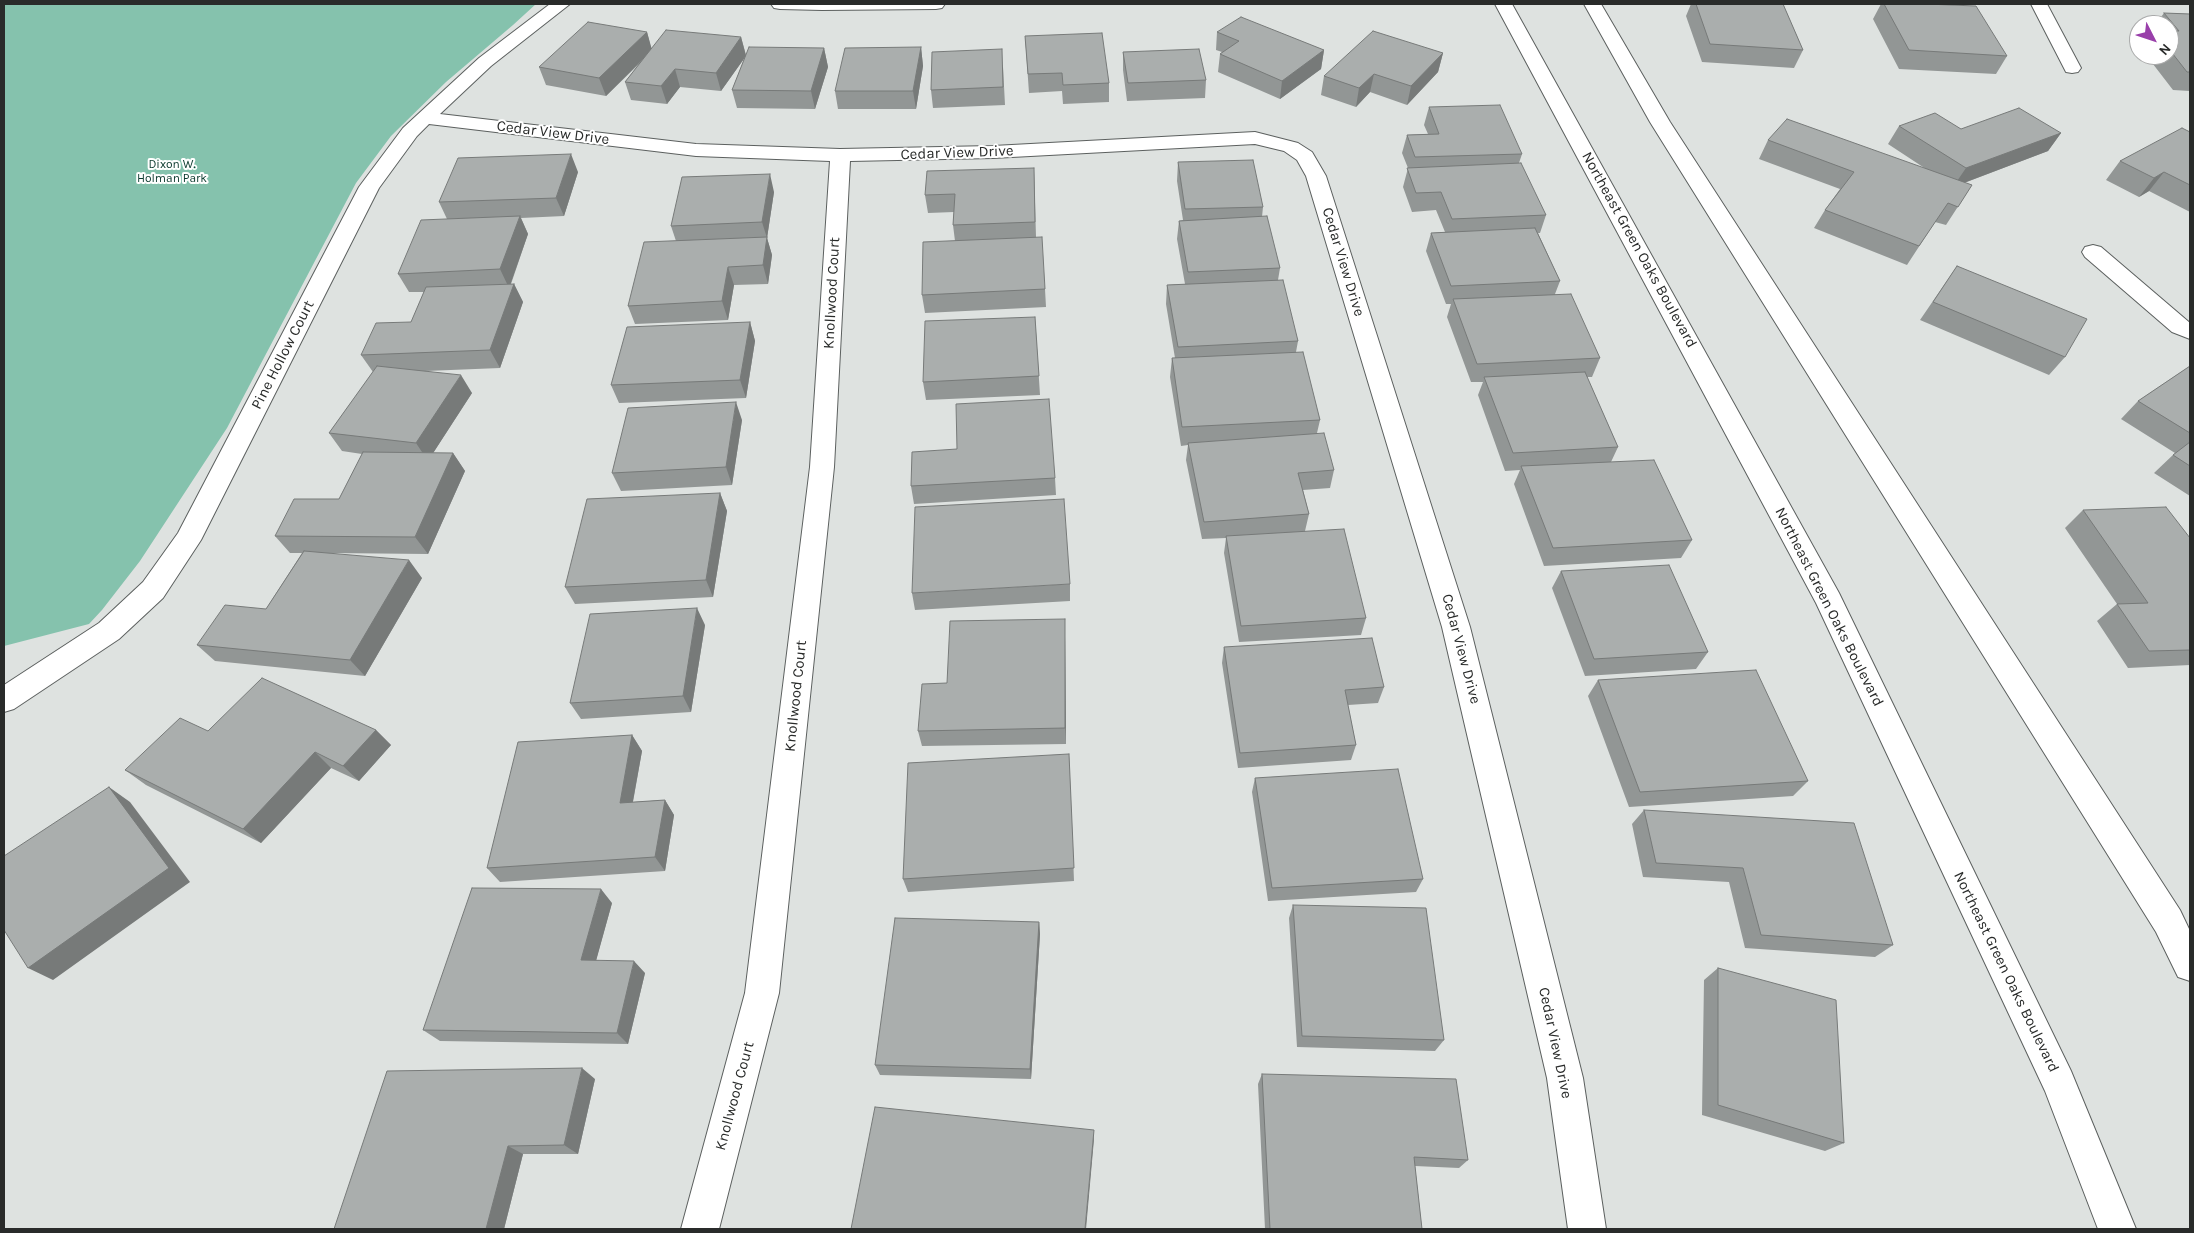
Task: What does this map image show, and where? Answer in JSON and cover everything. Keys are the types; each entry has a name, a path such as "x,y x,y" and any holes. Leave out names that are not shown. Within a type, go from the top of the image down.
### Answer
{"street":[{"name":"Pine Hollow Court","path":"4,700 109,631 153,590 188,540 369,187 410,132 485,62 560,4"},
{"path":"780,4 936,4"},
{"name":"Northeast Green Oaks Boulevard","path":"1503,4 1829,601 2059,1083 2118,1229"},
{"path":"1592,4 1660,122 2168,921 2190,965"},
{"path":"2039,4 2072,68"},
{"name":"Cedar View Drive","path":"425,118 696,150 840,155 992,152 1255,138 1291,147 1305,156 1316,176 1456,626 1565,1078 1587,1229"},
{"name":"Knollwood Court","path":"700,1229 762,993 822,467 840,155"},
{"path":"2093,252 2180,327 2190,331"}],"green space":[{"name":"Dixon W. Holman Park","path":"4,4 536,4 446,82 391,136 356,183 227,428 140,561 102,610 89,624 4,646"}],"building":[{"path":"1696,4 1783,4 1803,50 1710,44"},
{"path":"1884,4 1976,6 2007,56 1909,50"},
{"path":"2164,13 2190,14 2190,72 2187,72 2179,62 2179,15 2166,15"},
{"path":"1241,17 1324,50 1282,81 1220,54 1239,41 1217,32"},
{"path":"588,22 647,32 599,78 539,67"},
{"path":"666,30 741,37 716,73 675,69 661,86 625,82"},
{"path":"1373,31 1443,53 1411,86 1374,74 1359,88 1324,76"},
{"path":"1102,33 1109,83 1063,85 1062,73 1028,74 1025,36"},
{"path":"749,47 824,48 811,91 732,90"},
{"path":"921,47 913,91 835,91 845,48"},
{"path":"1002,49 1003,87 931,90 932,52"},
{"path":"1199,49 1206,80 1128,83 1123,52"},
{"path":"1500,105 1522,154 1415,157 1407,135 1439,134 1429,107"},
{"path":"2019,108 2061,133 1966,168 1899,126 1935,113 1961,129"},
{"path":"1787,119 1972,185 1958,207 1948,203 1919,246 1825,210 1854,172 1768,140"},
{"path":"2182,128 2190,132 2190,185 2164,172 2154,178 2120,161"},
{"path":"571,154 556,198 439,202 458,158"},
{"path":"1253,160 1263,207 1185,209 1178,162"},
{"path":"1521,163 1546,215 1452,219 1441,192 1416,193 1407,168"},
{"path":"1034,168 1035,222 953,225 955,194 925,195 927,171"},
{"path":"770,174 762,222 671,226 682,177"},
{"path":"520,216 500,269 398,274 421,220"},
{"path":"1267,216 1280,268 1188,272 1179,221"},
{"path":"1535,228 1560,281 1451,286 1431,233"},
{"path":"767,237 763,265 728,267 722,301 628,306 644,242"},
{"path":"1042,237 1045,289 922,295 923,242"},
{"path":"1957,266 2087,319 2065,357 1933,302"},
{"path":"1283,280 1298,341 1178,347 1167,285"},
{"path":"514,284 490,350 361,355 376,323 411,322 426,287"},
{"path":"1571,294 1600,358 1477,364 1453,299"},
{"path":"1035,317 1039,376 923,382 925,321"},
{"path":"750,322 740,380 611,385 627,327"},
{"path":"1303,352 1320,420 1182,427 1172,358"},
{"path":"377,366 461,375 416,443 329,433"},
{"path":"2190,366 2190,433 2138,401"},
{"path":"1585,372 1618,447 1513,453 1484,377"},
{"path":"1049,399 1055,478 911,486 912,452 957,449 956,404"},
{"path":"736,402 726,467 612,473 628,408"},
{"path":"1324,433 1334,470 1298,473 1309,514 1204,522 1188,443"},
{"path":"2190,442 2190,466 2173,455"},
{"path":"363,452 453,453 415,537 275,536 294,499 339,499"},
{"path":"1654,460 1692,540 1553,548 1521,466"},
{"path":"720,493 706,580 565,587 587,499"},
{"path":"1064,499 1070,584 912,593 915,507"},
{"path":"2166,507 2190,538 2190,650 2149,651 2117,604 2148,603 2083,510"},
{"path":"1344,529 1366,618 1241,626 1226,536"},
{"path":"304,551 409,560 350,660 197,645 225,605 266,609"},
{"path":"1669,565 1708,652 1594,659 1561,571"},
{"path":"697,608 683,696 570,703 590,614"},
{"path":"1065,619 1065,728 918,731 922,684 947,683 950,621"},
{"path":"1372,638 1384,687 1345,690 1356,745 1240,753 1224,647"},
{"path":"1756,670 1808,781 1640,792 1598,680"},
{"path":"262,678 376,730 343,766 315,752 243,829 125,770 180,718 208,731"},
{"path":"632,735 620,803 665,800 655,857 487,868 518,742"},
{"path":"1069,754 1074,868 903,879 908,763"},
{"path":"1398,769 1423,879 1272,888 1255,778"},
{"path":"109,787 169,868 28,968 4,930 4,856"},
{"path":"1644,810 1854,823 1893,945 1761,935 1743,868 1656,863"},
{"path":"472,888 601,889 581,960 634,961 617,1033 423,1030"},
{"path":"1293,905 1426,908 1444,1040 1302,1036"},
{"path":"895,918 1039,922 1030,1069 875,1065"},
{"path":"1718,968 1836,1000 1844,1143 1718,1105"},
{"path":"582,1068 564,1145 508,1146 486,1229 334,1229 387,1071"},
{"path":"1262,1074 1456,1079 1468,1160 1414,1157 1422,1229 1270,1229"},
{"path":"875,1107 1094,1130 1085,1229 851,1229"}]}
